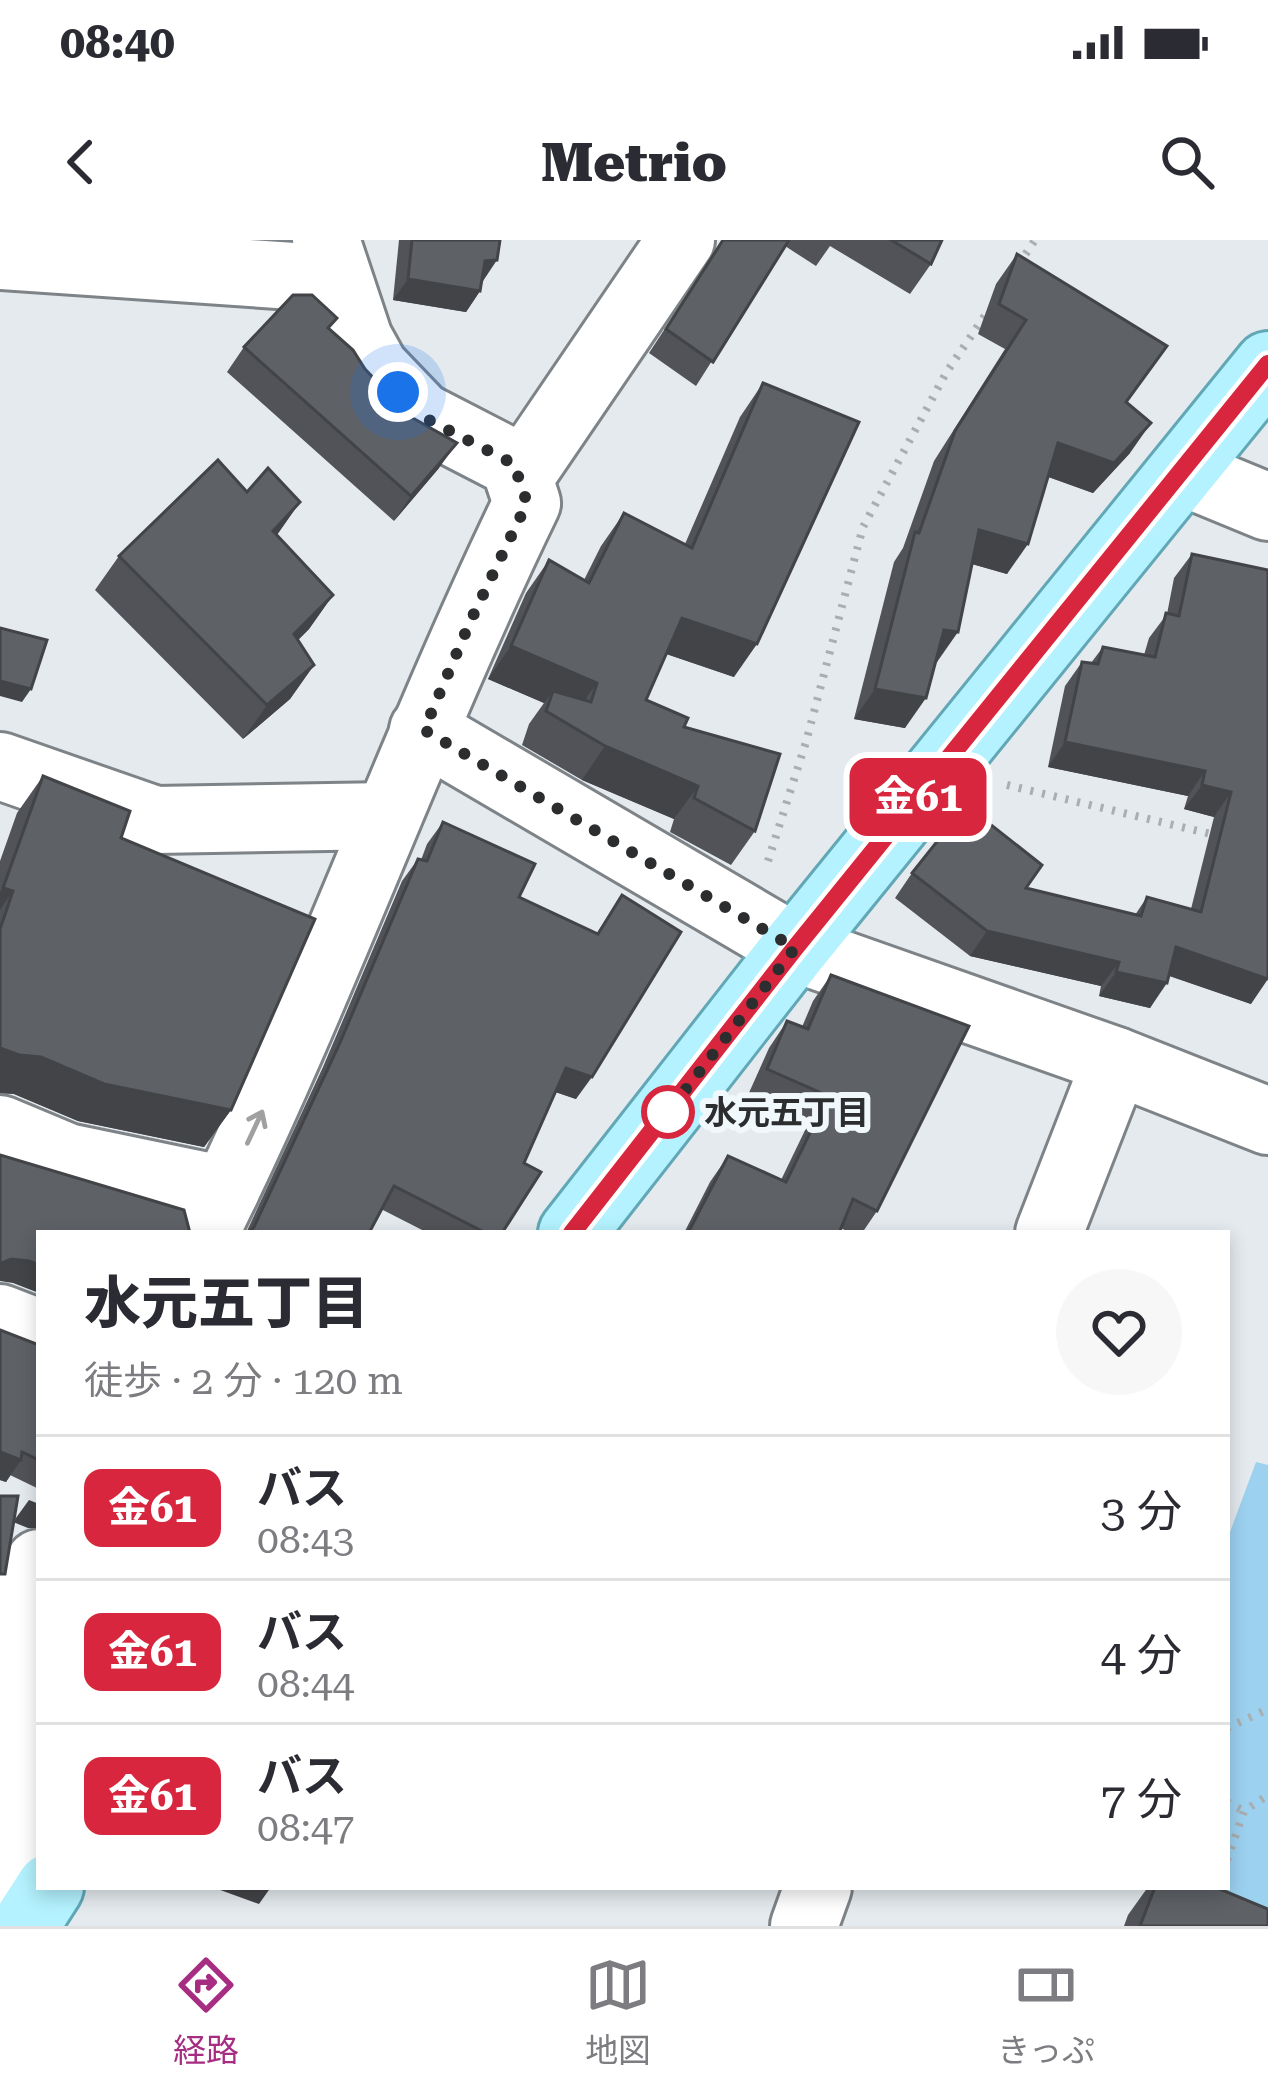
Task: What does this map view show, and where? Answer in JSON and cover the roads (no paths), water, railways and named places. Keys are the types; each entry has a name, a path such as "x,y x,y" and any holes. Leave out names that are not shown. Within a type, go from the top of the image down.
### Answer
{"main road":[{"path":"574,1230 768,933 942,769 1268,364"},
{"path":"25,1926 48,1890"}],"street":[{"path":"519,478 680,240"},
{"path":"0,256 331,260 359,339 375,368 421,416 514,464 527,503 470,622 215,1212 0,1129"},
{"path":"1183,472 1268,507"},
{"path":"424,730 768,933 1268,1121"},
{"path":"0,766 155,820 388,816"},
{"path":"1050,1230 1116,1061"},
{"path":"0,1318 36,1332"},
{"path":"10,1926 15,1837 30,1734 19,1629 36,1569"},
{"path":"804,1926 817,1890"}],"place":[{"name":"水元五丁目","path":"668,1112"}]}
